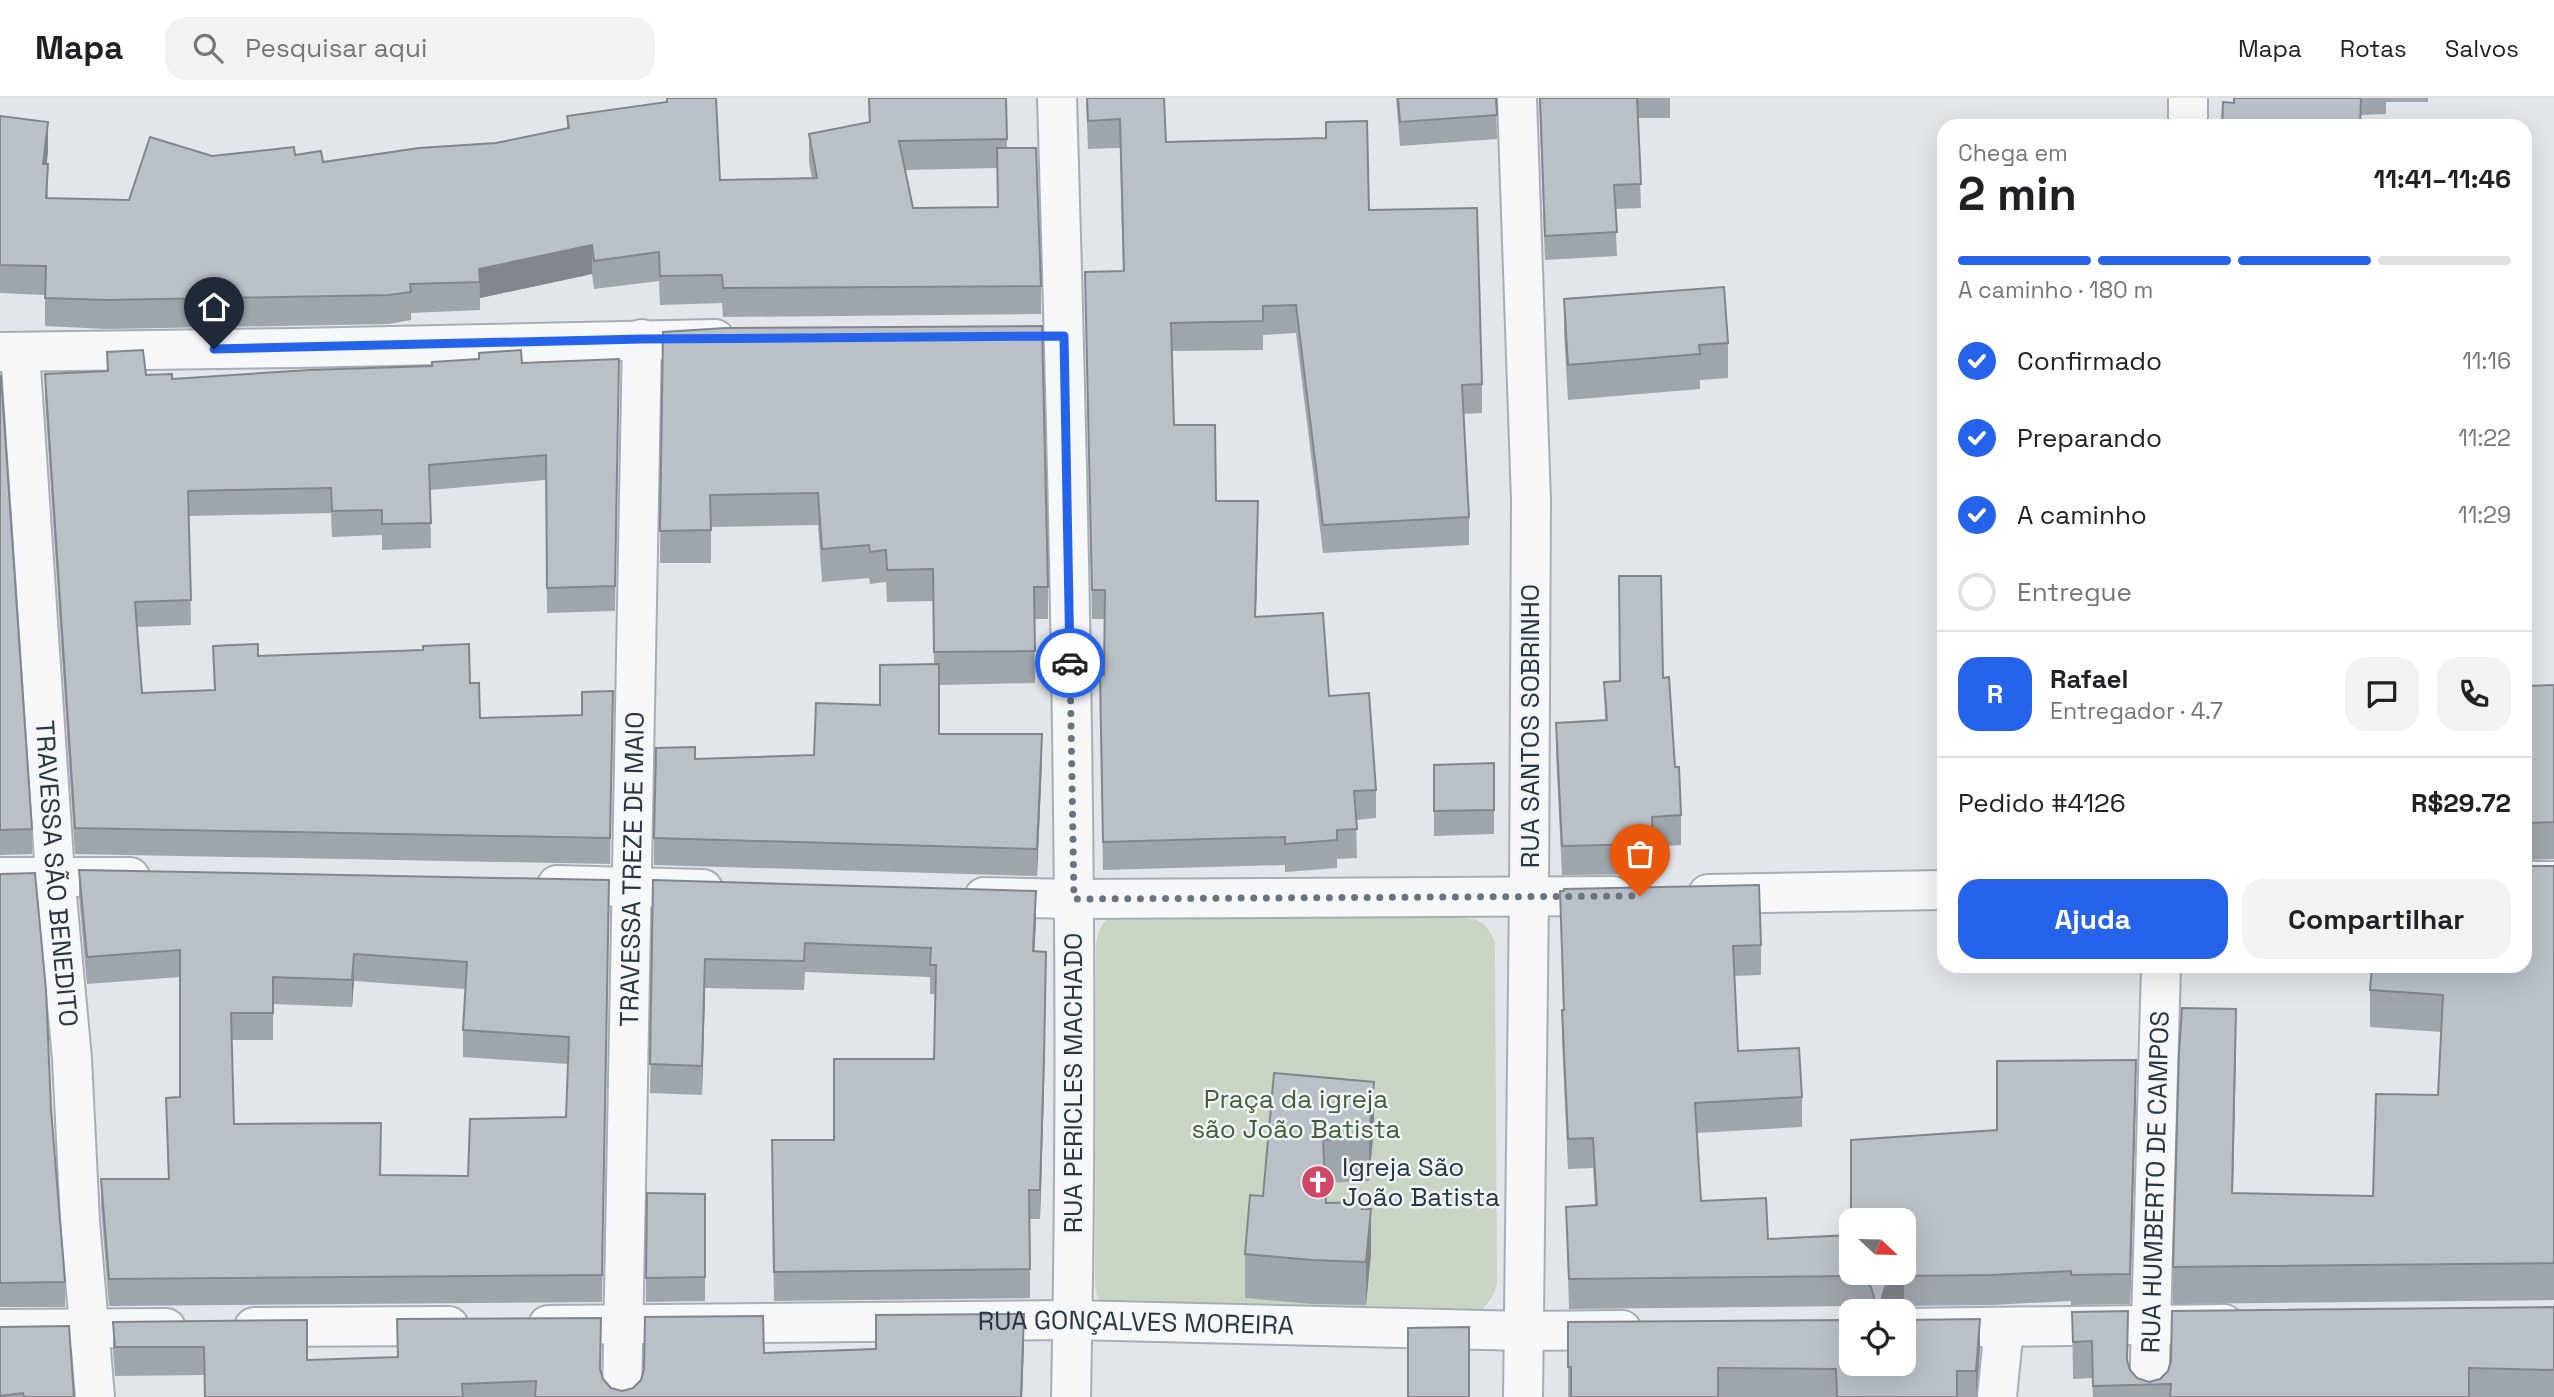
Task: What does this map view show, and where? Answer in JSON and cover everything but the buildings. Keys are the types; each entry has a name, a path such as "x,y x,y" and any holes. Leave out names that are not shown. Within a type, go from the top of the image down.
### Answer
{"street":[{"name":"RUA PERICLES MACHADO","path":"1058,98 1074,899 1071,1397"},
{"name":"RUA SANTOS SOBRINHO","path":"1517,98 1531,500 1523,1397"},
{"path":"2188,98 2188,119"},
{"path":"1023,337 1064,336"},
{"path":"10,352 751,338"},
{"name":"TRAVESSA TREZE DE MAIO","path":"622,1397 642,339"},
{"name":"TRAVESSA SÃO BENEDITO","path":"10,352 72,1059 80,1221 94,1397"},
{"path":"0,877 165,877"},
{"path":"2532,881 2554,881"},
{"path":"522,884 742,890"},
{"path":"949,896 1074,899 1529,898 1937,890"},
{"name":"RUA HUMBERTO DE CAMPOS","path":"2148,1397 2161,973"},
{"name":"RUA GONÇALVES MOREIRA","path":"0,1329 1072,1321 1524,1331 1660,1330"},
{"path":"1916,1328 2261,1324"},
{"path":"1997,1397 2004,1327"}],"green space":[{"name":"Praça da igreja são João Batista","path":"1131,909 1452,917 1484,924 1495,943 1497,1284 1491,1299 1480,1312 1106,1305 1097,1297 1096,943 1103,923"}],"way so far":[{"path":"1070,663 1074,899 1640,896"}],"place":[{"name":"Igreja São João Batista","path":"1318,1182"}],"route":[{"path":"214,349 642,339 1064,336 1070,663"}]}
